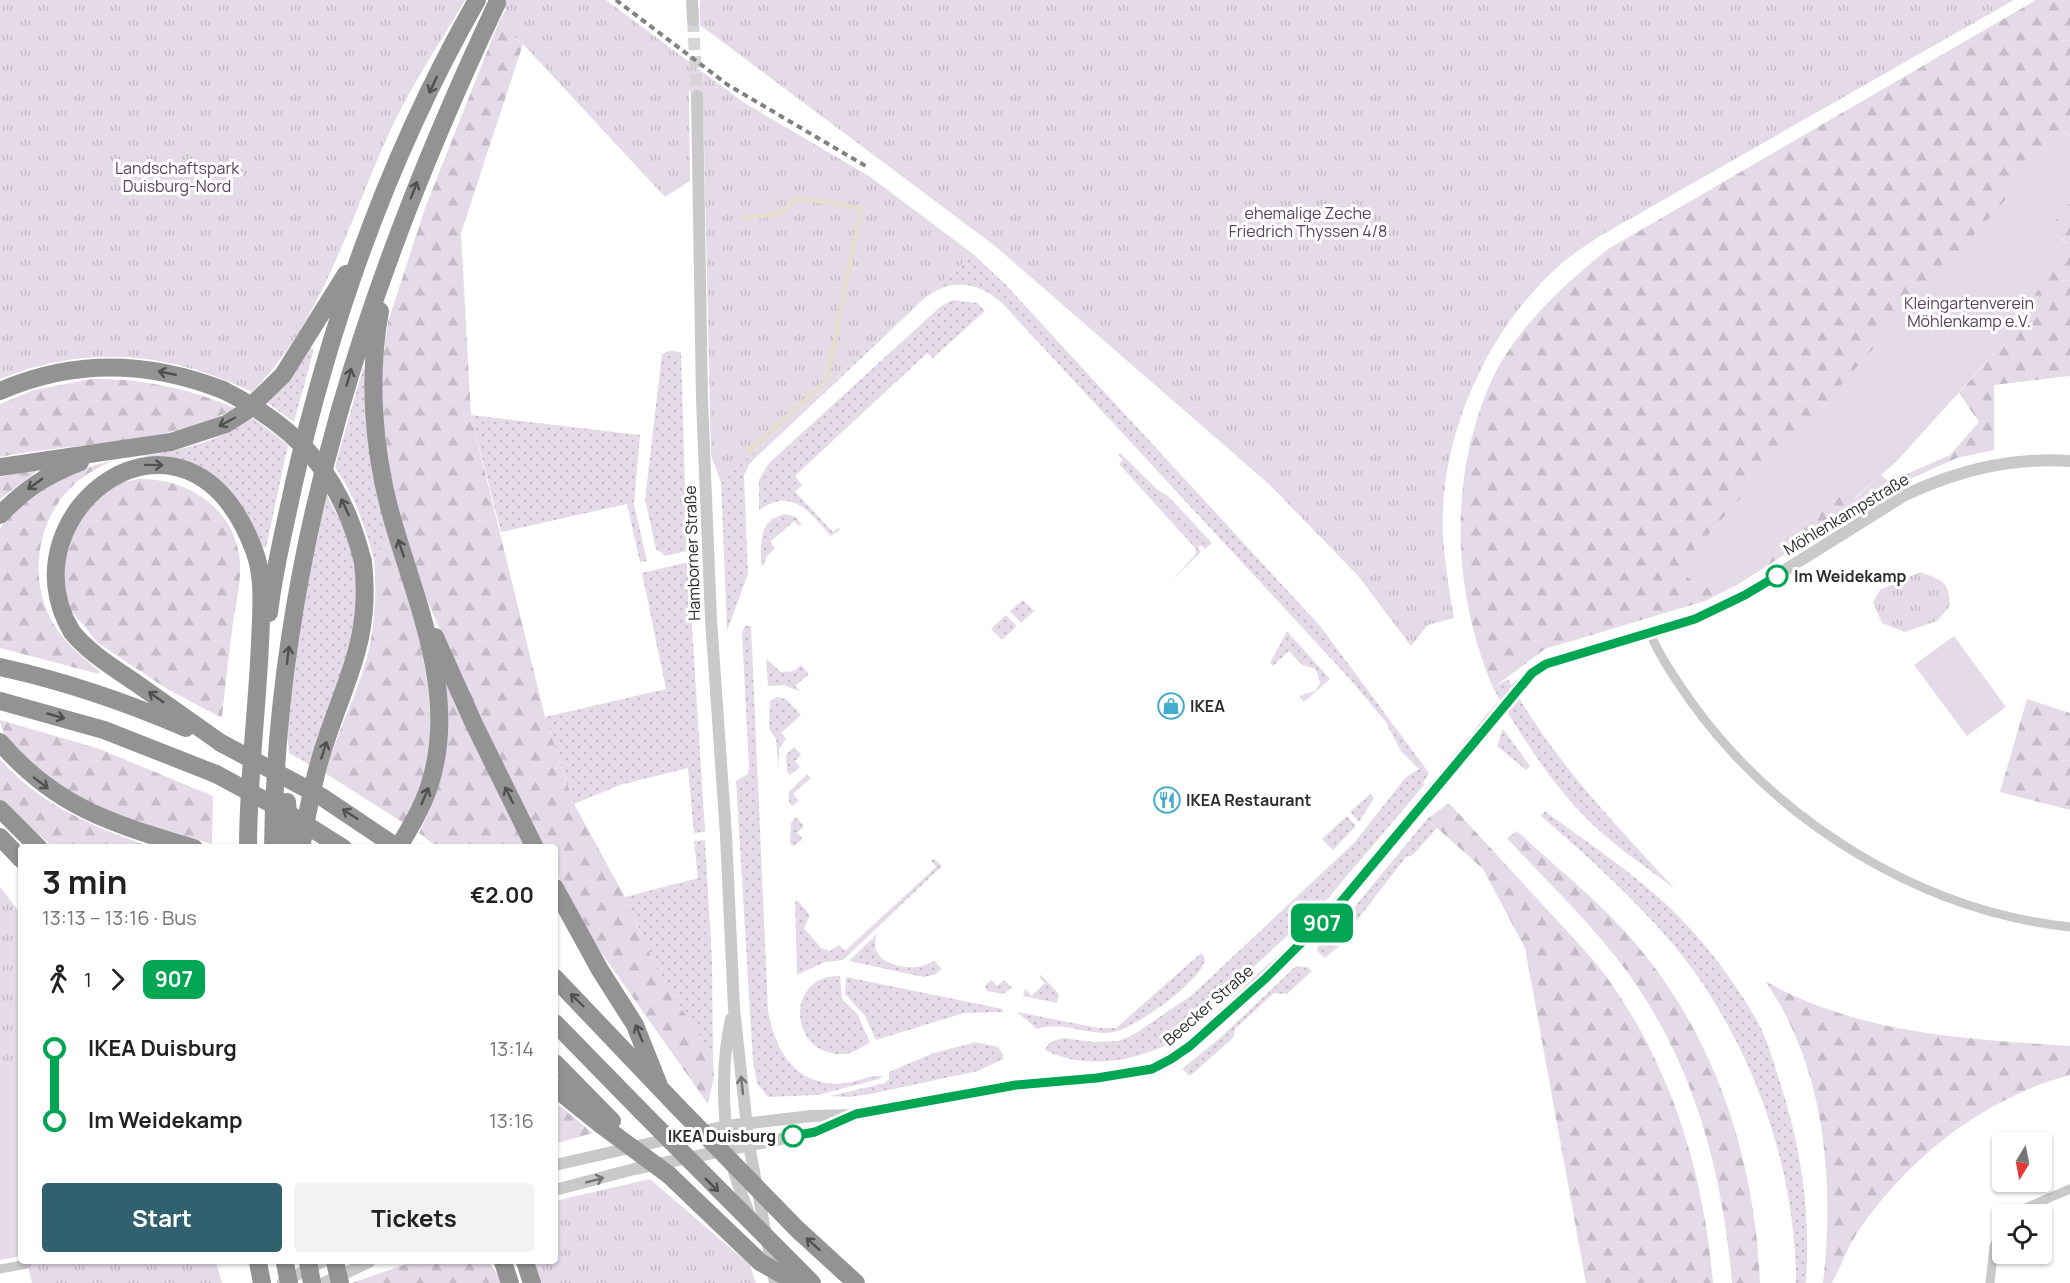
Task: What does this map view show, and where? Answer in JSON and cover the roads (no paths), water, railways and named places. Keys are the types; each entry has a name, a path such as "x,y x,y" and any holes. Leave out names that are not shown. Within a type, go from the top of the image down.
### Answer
{"highway":[{"path":"256,716 271,598 304,442 326,362 370,234 410,132 477,0"},
{"path":"273,844 280,713 294,602 310,527 351,369 393,245 426,160 497,3"},
{"path":"0,467 171,442 200,435 226,424 245,412 283,375 370,234"},
{"path":"393,245 375,341 374,405 382,476 419,603 436,684 438,750 429,786 416,819 400,844"},
{"path":"0,391 31,378 92,366 163,372 197,380 249,403 301,441 319,462 338,492 350,517 363,562 366,587 364,624 354,669 322,753 303,844"},
{"path":"0,515 23,492 49,474 107,451"},
{"path":"221,743 109,665 72,633 59,613 51,592 47,567 49,547 64,512 82,490 106,474 136,465 167,466 200,479 224,496 242,523 255,552 261,603 248,844"},
{"path":"419,603 533,844"},
{"path":"0,667 63,683 150,712 221,743 322,796 392,844"},
{"path":"0,700 104,730 216,774 279,808 337,844"},
{"path":"280,713 291,844"},
{"path":"0,742 35,780 61,798 102,817 182,844"},
{"path":"0,809 35,844"},
{"path":"0,837 18,856"},
{"path":"558,893 600,970 635,1025 660,1088"},
{"path":"558,981 797,1229 856,1283"},
{"path":"558,1026 812,1283"},
{"path":"558,1067 606,1122"},
{"path":"558,1090 606,1122 669,1175 760,1262 797,1283"},
{"path":"285,1264 289,1283"},
{"path":"308,1264 312,1283"},
{"path":"335,1264 340,1283"},
{"path":"526,1264 532,1283"}],"street":[{"path":"692,0 693,20"},
{"name":"Hamborner Straße","path":"697,96 702,400 711,619 734,1009 748,1145 774,1283"},
{"name":"Möhlenkampstraße","path":"1650,633 1695,619 1745,595 1905,495 1932,482 1987,465 2039,459 2070,461"},
{"path":"1517,688 1532,673 1546,664 1650,633 1660,658 1707,723 1749,772 1790,808 1837,841 1915,883 1979,907 2045,924 2070,927"},
{"path":"1483,729 1494,716"},
{"name":"Beecker Straße","path":"558,1164 726,1125 856,1114 1016,1085 1097,1078 1152,1069 1171,1059 1210,1028 1309,936 1351,890 1432,790"},
{"name":"Hamborner Straße","path":"734,1009 725,1045 726,1125 729,1149 774,1283"},
{"name":"Beecker Straße","path":"558,1189 634,1169 815,1132 856,1114"},
{"path":"2035,1204 2070,1189"},
{"path":"0,1269 27,1264"},
{"path":"281,1283 318,1264"},
{"path":"324,1283 365,1264"},
{"path":"1990,1283 1992,1264"}],"waterway":[{"path":"742,219 777,214 799,198 861,208 827,380 747,453"}],"tunnel":[{"path":"693,20 697,96"},
{"path":"1494,716 1517,688"},
{"path":"1433,790 1483,729"}],"railway":[{"path":"616,0 728,85 869,168"}],"place":[{"name":"Im Weidekamp","path":"1777,576"},
{"name":"IKEA","path":"1171,706"},
{"name":"IKEA Restaurant","path":"1167,800"},
{"name":"IKEA Duisburg","path":"793,1136"}],"park label":[{"name":"Landschaftspark Duisburg-Nord","path":"177,177"},
{"name":"ehemalige Zeche Friedrich Thyssen 4/8","path":"1308,222"},
{"name":"Kleingartenverein Möhlenkamp e.V.","path":"1969,312"}]}
